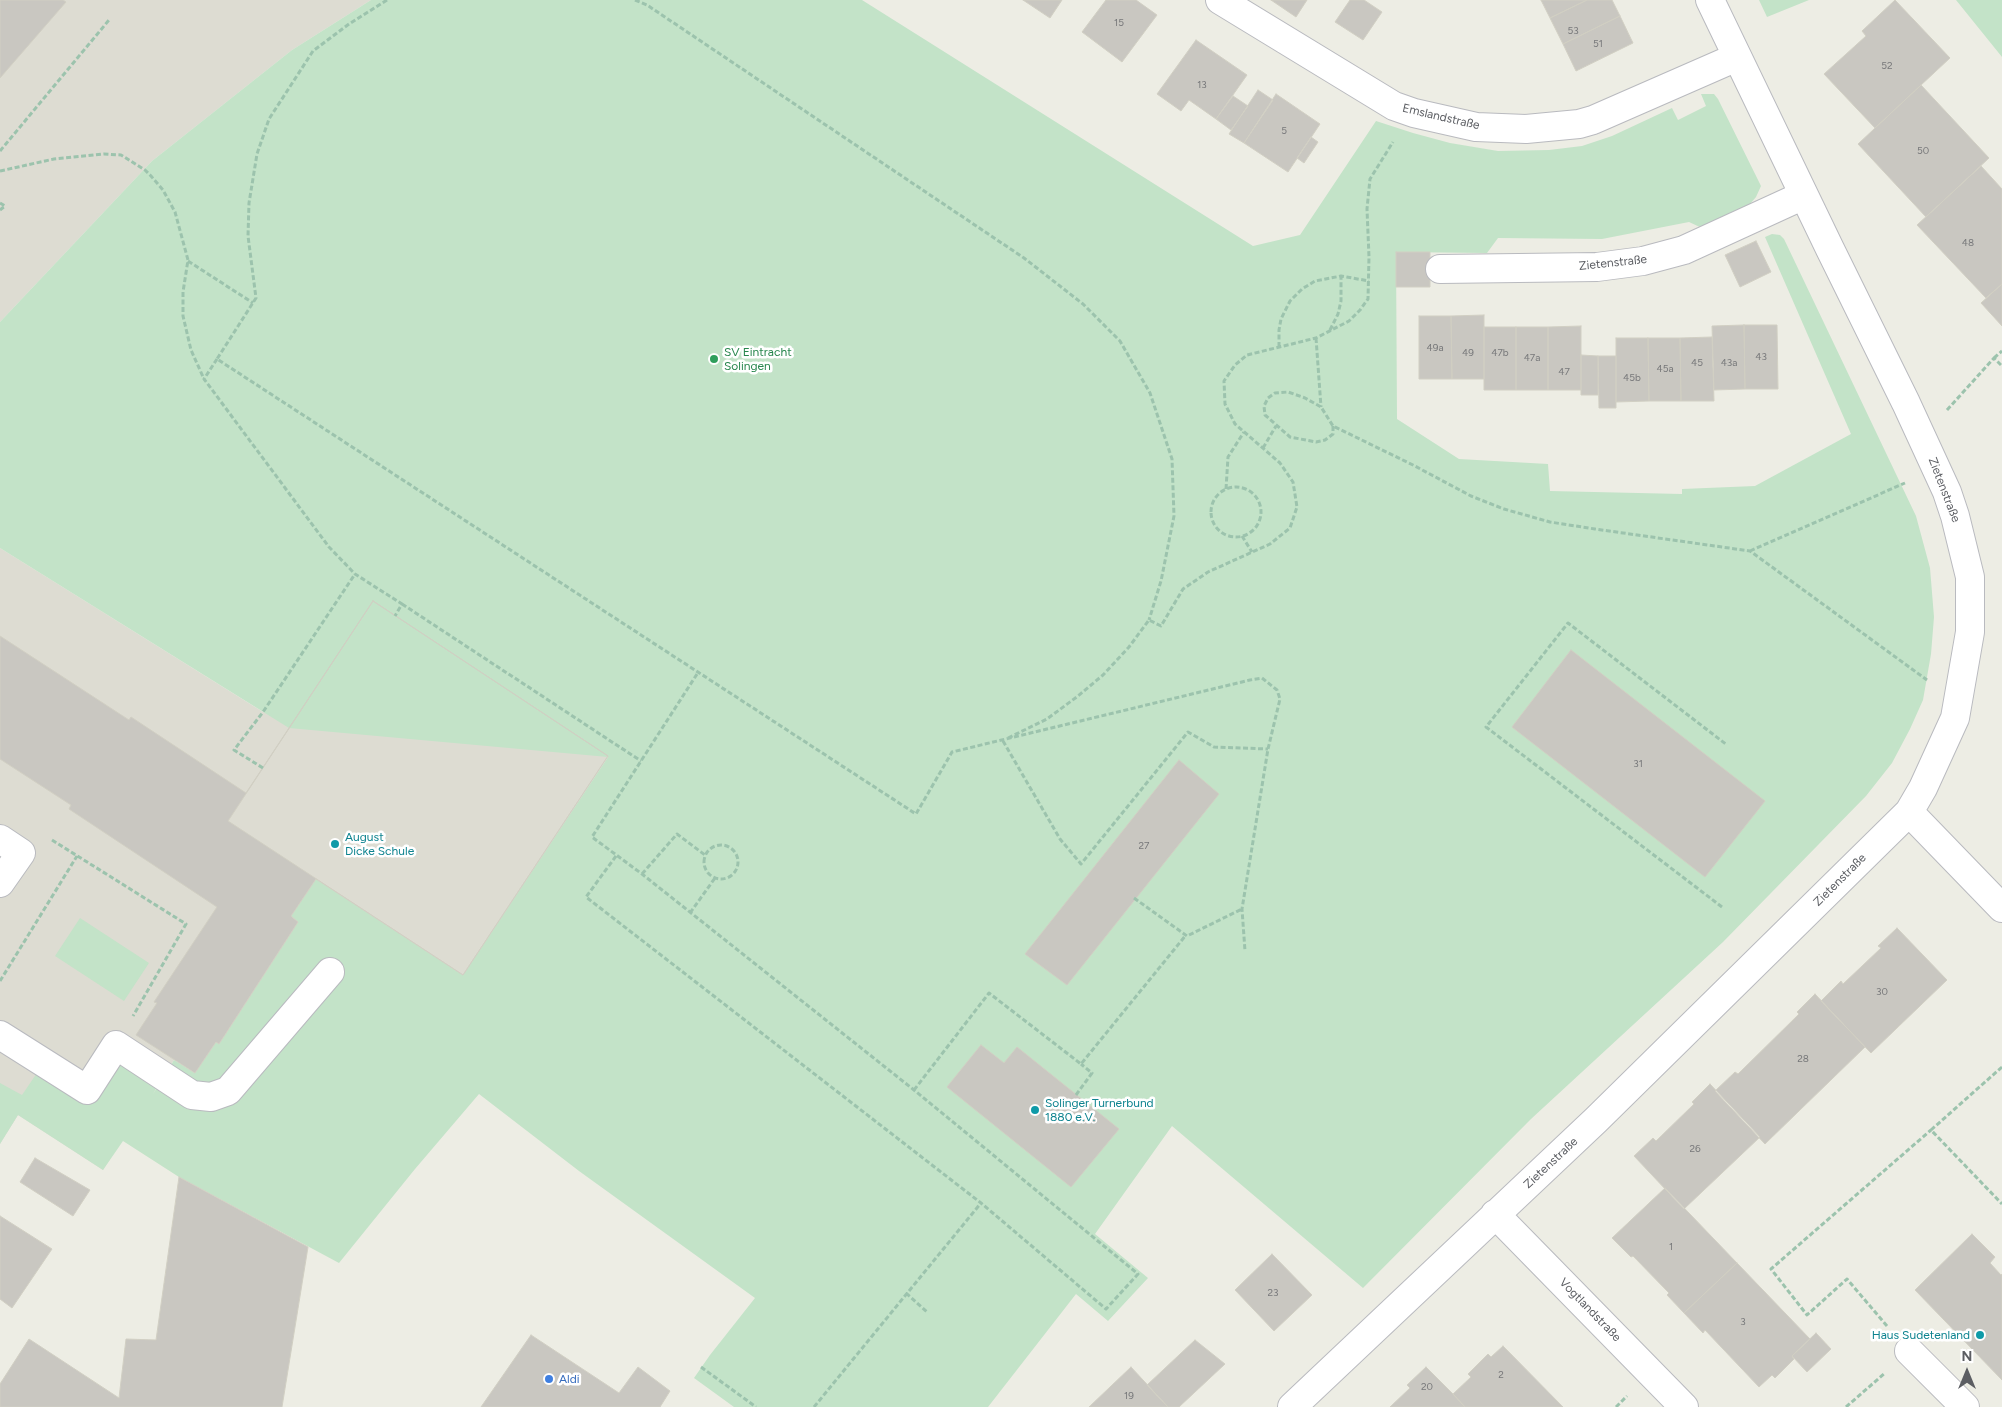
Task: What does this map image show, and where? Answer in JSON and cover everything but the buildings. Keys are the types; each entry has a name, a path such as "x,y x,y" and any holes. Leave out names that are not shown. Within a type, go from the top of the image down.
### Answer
{"street":[{"name":"Emslandstraße","path":"1220,0 1394,106 1414,113 1458,123 1498,128 1543,128 1579,124 1593,120 1737,57"},
{"name":"Zietenstraße","path":"1292,1407 1596,1120 1908,812 1924,788 1955,718 1970,632 1970,578 1952,508 1937,468 1710,0"},
{"name":"Zietenstraße","path":"1440,269 1597,267 1643,261 1684,250 1804,195"},
{"path":"1908,812 2002,908"},
{"path":"0,840 21,854 0,883"},
{"path":"0,1035 87,1090 116,1044 192,1095 211,1097 228,1092 330,972"},
{"name":"Vogtlandstraße","path":"1495,1214 1674,1404"},
{"path":"1909,1351 1966,1407"}],"path":[{"path":"204,379 256,298 250,253 249,203 257,154 269,120 312,51 348,24 387,0"},
{"path":"636,0 647,5 1024,258 1083,304 1120,341 1150,393 1172,459 1174,516 1161,581 1148,620 1129,647 1103,675 1078,696 1047,719 1002,741"},
{"path":"0,151 110,20"},
{"path":"1148,620 1161,626 1182,589 1208,572 1270,544 1290,528 1297,507 1293,482 1280,463 1236,424 1225,404 1224,381 1235,365 1247,355 1316,338 1349,321 1368,299 1366,209 1370,179 1384,154 1414,113"},
{"path":"0,171 77,156 121,156 145,170 163,190 175,212 188,260 184,292 184,316 191,350 204,379 329,547 355,574 641,761"},
{"path":"0,203 5,206 0,210"},
{"path":"188,260 253,303"},
{"path":"1279,346 1281,319 1290,301 1315,281 1342,276 1369,281"},
{"path":"1330,330 1338,314 1341,301 1342,276"},
{"path":"1316,338 1321,407"},
{"path":"1922,437 2002,351"},
{"path":"1994,358 2002,366"},
{"path":"218,359 916,814 952,752 1262,678 1277,690 1280,699 1268,749 1242,909 1245,951"},
{"path":"1333,426 1333,434 1325,440 1316,442 1290,437 1265,415 1264,406 1268,398 1275,394 1288,392 1306,398 1321,407 1333,426 1414,465 1471,496 1504,509 1550,522 1750,551 1958,702"},
{"path":"1263,448 1276,426"},
{"path":"1226,489 1228,457 1244,432"},
{"path":"1243,487 1256,497 1260,504 1259,520 1250,533 1242,536 1226,535 1219,531 1212,520 1210,511 1214,499 1226,489 1243,487"},
{"path":"1750,551 1872,497"},
{"path":"1242,536 1252,552"},
{"path":"263,768 234,750 263,712 355,574"},
{"path":"395,616 402,604"},
{"path":"1722,908 1486,727 1568,622 1727,745"},
{"path":"616,856 586,896 981,1203 1106,1309 1138,1274 914,1090 642,874 592,837 699,671"},
{"path":"1002,741 1060,839 1081,864 1188,732 1214,747 1268,749"},
{"path":"642,874 677,834 705,855"},
{"path":"723,844 733,848 739,863 734,874 724,879 715,878 707,872 705,855 712,847 723,844"},
{"path":"0,982 77,856 186,924 116,1044"},
{"path":"690,913 715,878"},
{"path":"1134,898 1186,935"},
{"path":"1081,1064 1186,935 1242,909"},
{"path":"914,1090 989,993 1092,1073 1076,1095"},
{"path":"1846,1407 1909,1351 1847,1279 1807,1315 1771,1269 2002,1067"},
{"path":"1931,1130 2002,1204"},
{"path":"814,1407 981,1203"},
{"path":"906,1294 927,1312"},
{"path":"701,1368 756,1407"}],"shaded area":[{"path":"0,0 371,0 292,50 152,161 0,322"},
{"name":"August Dicke Schule","path":"0,548 263,712 373,601 608,756 463,975 316,879 291,917 298,922 219,1044 216,1042 195,1073 174,1060 103,1170 18,1115 0,1144"}],"green space":[{"path":"371,0 862,0 1253,246 1300,235 1376,121 1450,143 1498,151 1549,150 1582,146 1612,136 1672,108 1678,120 1706,106 1701,94 1714,94 1761,186 1750,204 1702,228 1689,222 1602,239 1498,238 1487,253 1396,252 1397,419 1459,459 1548,464 1550,491 1682,494 1682,489 1755,486 1851,434 1765,237 1772,234 1780,235 1784,239 1916,516 1930,568 1934,617 1931,654 1923,700 1910,729 1892,763 1866,796 1723,942 1531,1119 1363,1288 1172,1126 1095,1234 1148,1278 1108,1321 1076,1294 988,1407 734,1407 694,1378 755,1298 579,1171 479,1094 339,1263 179,1177 123,1141 103,1170 18,1115 0,1144 0,1083 22,1095 37,1073 83,1101 118,1059 160,1081 153,1094 174,1060 195,1073 216,1042 219,1044 298,922 291,916 316,879 463,975 608,757 289,728 0,548 0,322 152,161 292,50"},
{"path":"1759,0 1809,0 1767,17"},
{"path":"1956,0 2002,0 2002,57"},
{"path":"80,918 149,963 124,1001 55,956"}],"place":[{"name":"SV Eintracht Solingen","path":"714,359"},
{"name":"August Dicke Schule","path":"335,844"},
{"name":"Solinger Turnerbund 1880 e.V.","path":"1035,1110"},
{"name":"Haus Sudetenland","path":"1980,1335"},
{"name":"Aldi","path":"549,1379"}]}
